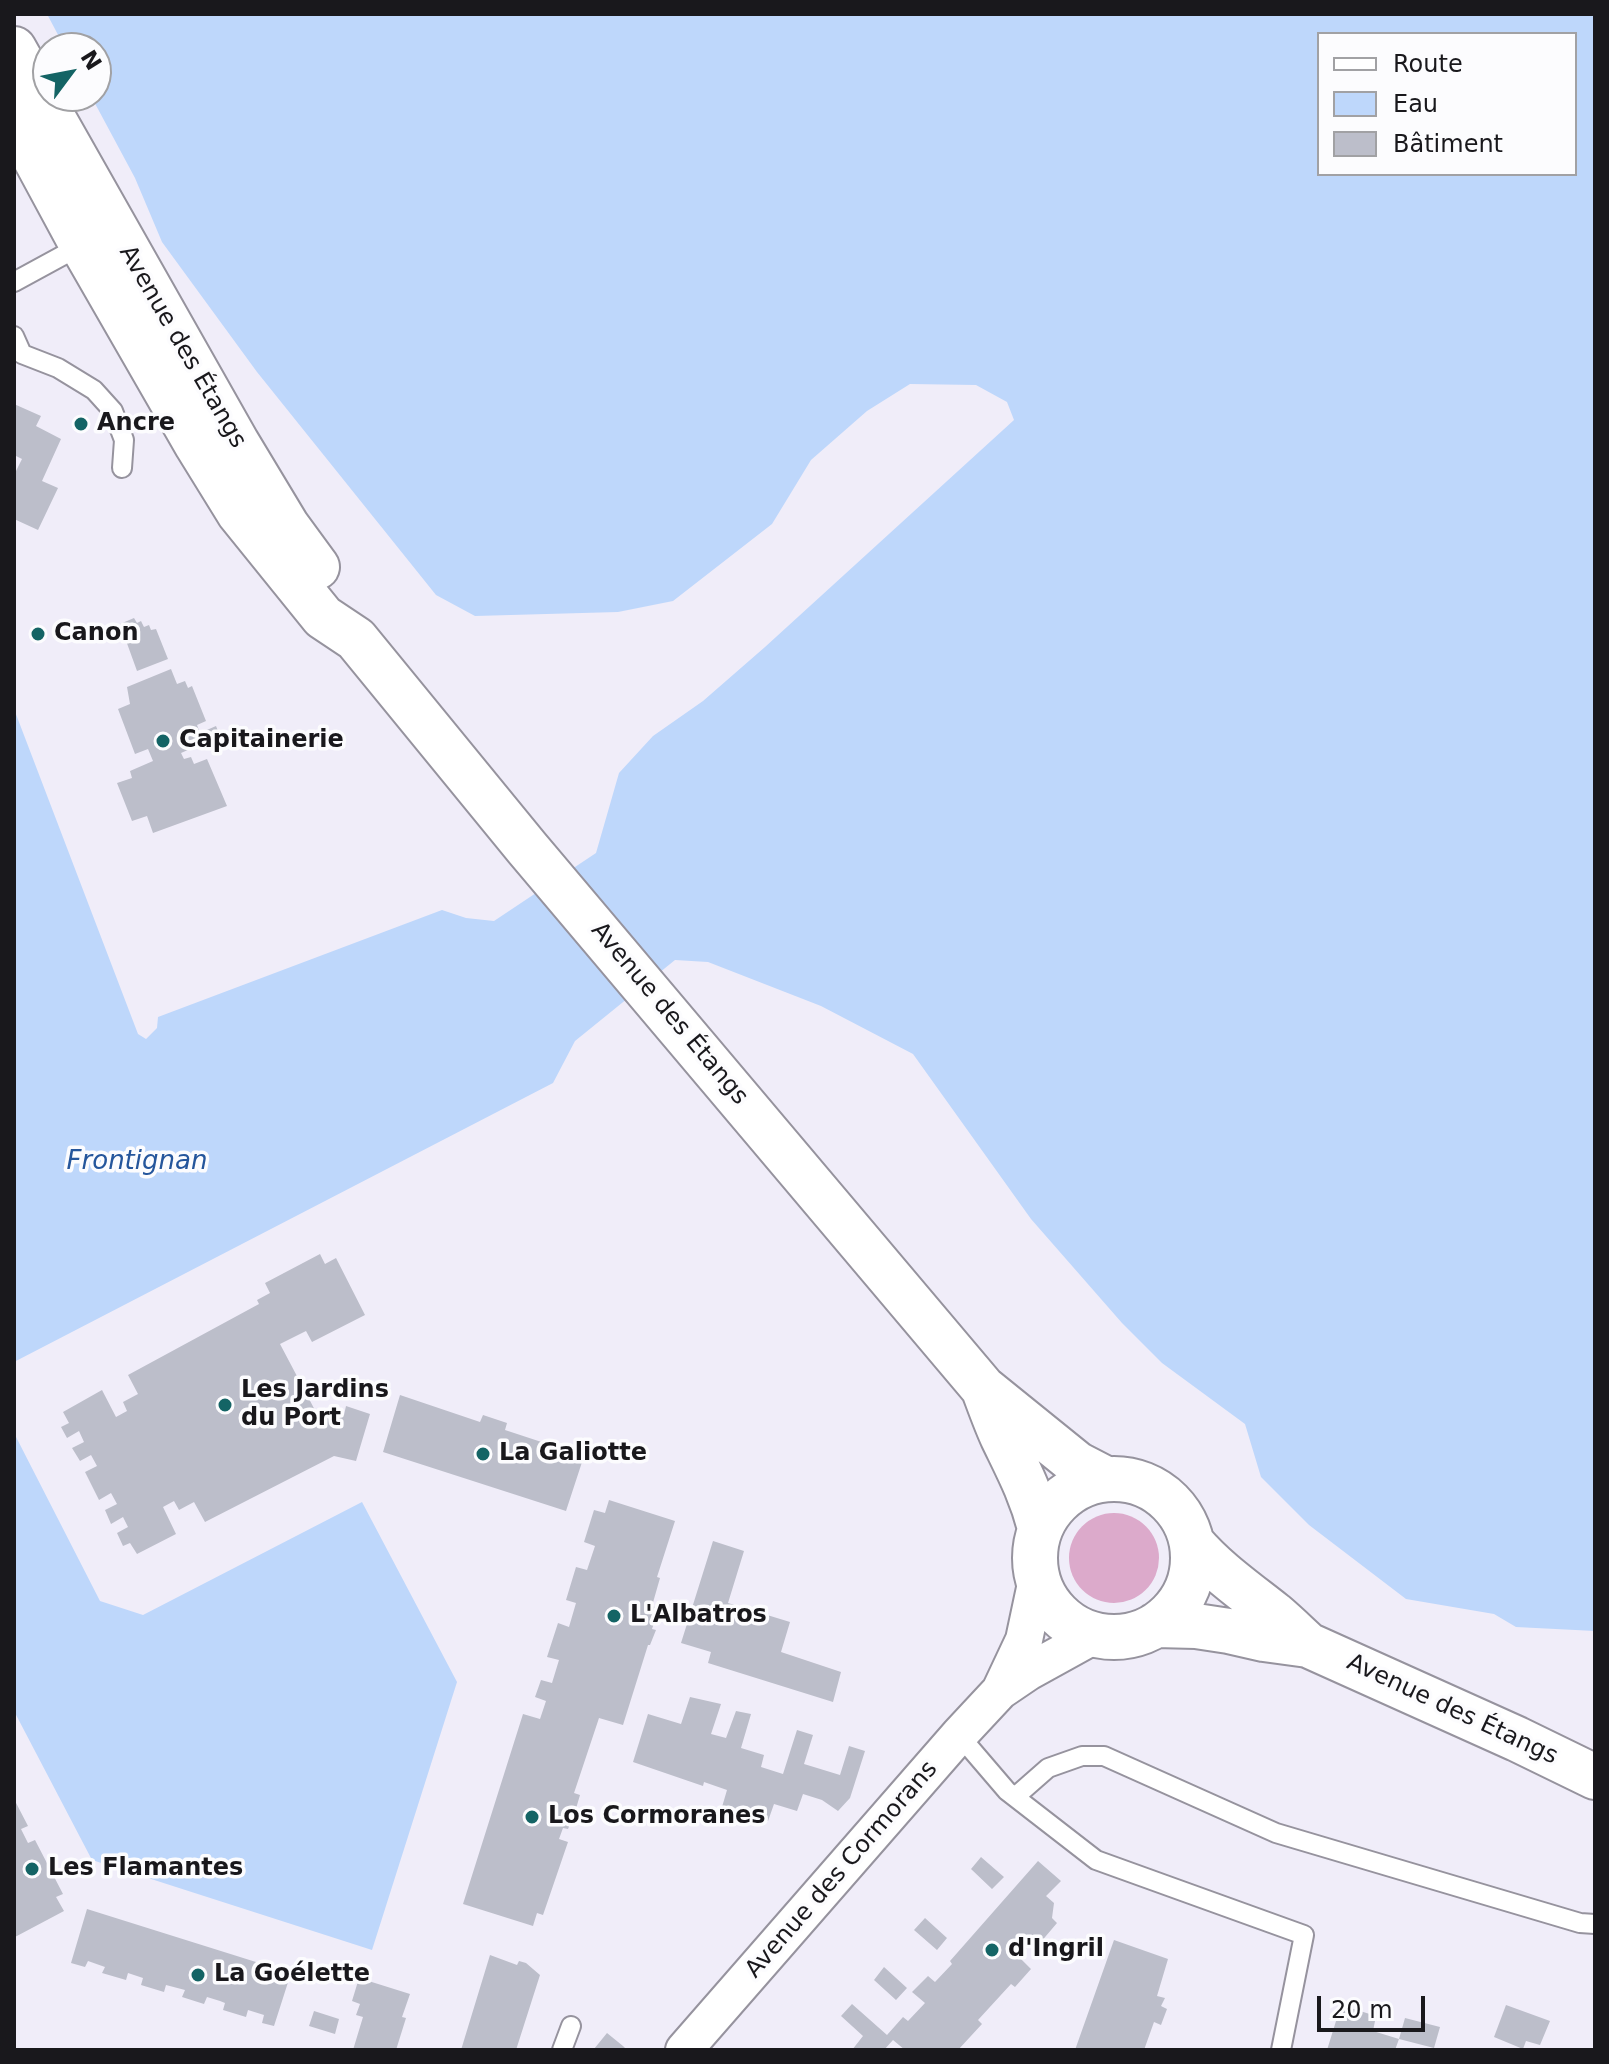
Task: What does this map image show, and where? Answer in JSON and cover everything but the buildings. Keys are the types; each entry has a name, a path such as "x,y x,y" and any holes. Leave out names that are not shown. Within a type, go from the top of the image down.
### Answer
{"street":[{"name":"Avenue des Étangs","path":"14,49 197,445 239,513 323,617 356,639 527,848 983,1388 1077,1464 1106,1479"},
{"name":"Avenue des Étangs","path":"14,119 98,236"},
{"name":"Avenue des Étangs","path":"983,1388 1002,1436 1021,1471 1040,1528"},
{"path":"1106,1479 1126,1479 1145,1485 1162,1495 1176,1509 1186,1524 1192,1543 1193,1566 1187,1589 1174,1610 1142,1632 1110,1638 1075,1628 1045,1598 1037,1579 1035,1545 1051,1509 1066,1494 1085,1484 1106,1479"},
{"path":"1192,1543 1208,1561 1275,1614 1308,1645"},
{"name":"Avenue des Cormorans","path":"1000,1691 1024,1640 1037,1579"},
{"path":"1156,1625 1196,1626 1308,1645"},
{"name":"Avenue des Cormorans","path":"684,2050 1000,1691 1095,1635"},
{"name":"Avenue des Étangs","path":"1308,1645 1595,1777"}],"lane":[{"path":"14,282 98,236"},
{"path":"14,336 22,354 58,368 94,390 113,411 124,440 122,468"},
{"path":"959,1735 1007,1791 1096,1860 1304,1935 1281,2050"},
{"path":"1015,1797 1048,1768 1082,1756 1104,1756 1276,1833 1580,1923 1595,1924"},
{"path":"562,2050 571,2026"}],"shaded area":[{"path":"1114,1513 1131,1517 1146,1526 1155,1541 1159,1558 1155,1575 1146,1590 1131,1599 1114,1603 1097,1599 1082,1590 1073,1575 1069,1558 1073,1541 1082,1526 1097,1517"}],"water":[{"name":"Frontignan","path":"47,14 1595,14 1595,1631 1516,1627 1494,1614 1406,1599 1309,1525 1261,1477 1245,1424 1162,1363 1122,1323 1031,1219 913,1054 821,1006 708,962 675,960 575,1041 553,1083 14,1362 14,709 138,1034 146,1039 157,1028 158,1017 442,910 466,918 494,921 596,853 619,773 653,736 703,701 765,647 1014,420 1007,402 976,385 910,384 867,411 811,460 772,524 673,601 618,612 475,616 436,595 257,372 162,242 135,178 100,112 112,112 112,32 57,32"},
{"path":"14,1433 100,1601 143,1615 362,1502 457,1682 372,1950 92,1860 14,1711"}],"place":[{"name":"Ancre","path":"81,424"},
{"name":"Canon","path":"38,634"},
{"name":"Capitainerie","path":"163,741"},
{"name":"Les Jardins du Port","path":"225,1405"},
{"name":"La Galiotte","path":"483,1454"},
{"name":"L'Albatros","path":"614,1616"},
{"name":"Los Cormoranes","path":"532,1817"},
{"name":"Les Flamantes","path":"32,1869"},
{"name":"d'Ingril","path":"992,1950"},
{"name":"La Goélette","path":"198,1975"}]}
